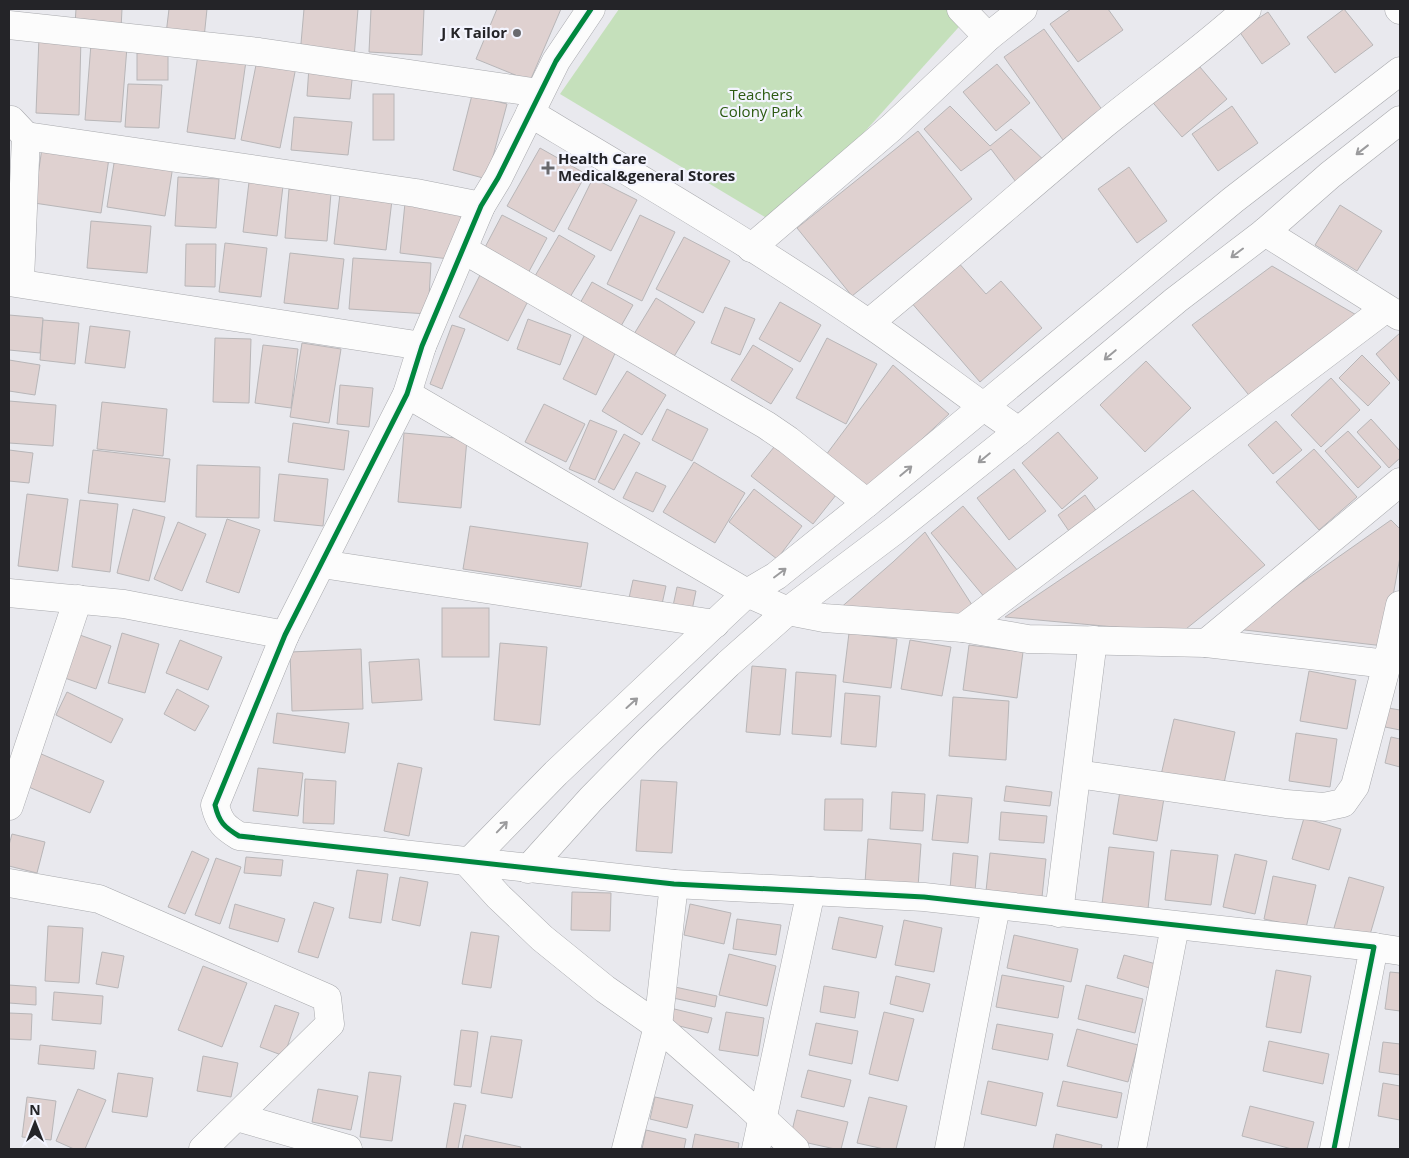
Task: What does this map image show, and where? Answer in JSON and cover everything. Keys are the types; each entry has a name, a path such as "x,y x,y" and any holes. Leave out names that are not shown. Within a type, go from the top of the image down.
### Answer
{"street":[{"path":"591,9 556,62 498,178 481,206 422,346 407,394 285,635 214,805 218,819 239,836 468,863 674,884 924,897 1387,949 1334,1149"},
{"path":"961,9 988,37"},
{"path":"752,248 891,128 988,37 1023,9"},
{"path":"869,323 1104,125 1247,9"},
{"path":"9,26 60,19 259,52 535,103 752,248 869,323 982,407 1019,431"},
{"path":"468,863 556,773 748,593 776,576 1233,200 1400,71"},
{"path":"9,281 20,280 13,118 481,206"},
{"path":"528,869 591,799 648,741 728,664 788,611 894,531 1019,431 1176,300 1265,232 1330,175 1400,120"},
{"path":"962,628 1393,313 1265,232"},
{"path":"464,250 766,425 788,440 867,503"},
{"path":"9,281 422,346"},
{"path":"407,394 748,593 788,611 824,618 962,628 1028,639 1206,643 1387,664"},
{"path":"1206,643 1400,482"},
{"path":"322,564 715,624"},
{"path":"9,593 124,604 285,635"},
{"path":"9,806 78,599"},
{"path":"1077,774 1286,804 1324,807 1343,803 1355,786 1400,606"},
{"path":"1059,913 1092,640"},
{"path":"598,734 648,741"},
{"path":"468,863 498,896 542,938 604,989 658,1026 795,1149"},
{"path":"9,883 99,899 327,998 330,1024 203,1149"},
{"path":"626,1149 658,1026 674,884"},
{"path":"756,1149 811,891"},
{"path":"949,1149 996,906"},
{"path":"1132,1149 1175,926"},
{"path":"237,1117 348,1149"}],"green space":[{"name":"Teachers Colony Park","path":"619,9 975,9 780,226 560,94"}],"building":[{"path":"76,9 122,9 121,29 75,24"},
{"path":"169,9 207,9 204,38 166,34"},
{"path":"304,9 358,9 354,58 300,55"},
{"path":"371,9 424,9 422,55 369,52"},
{"path":"497,9 561,9 530,81 476,59"},
{"path":"1071,9 1108,9 1123,30 1078,62 1050,24"},
{"path":"1344,9 1373,45 1335,73 1307,37"},
{"path":"1268,12 1290,44 1262,64 1239,31"},
{"path":"1044,29 1103,111 1063,140 1004,57"},
{"path":"39,37 81,38 79,115 36,113"},
{"path":"91,44 127,47 121,122 85,120"},
{"path":"137,53 168,53 168,80 137,80"},
{"path":"198,54 246,61 235,139 187,132"},
{"path":"257,60 296,67 280,148 241,140"},
{"path":"1194,60 1227,99 1182,137 1149,98"},
{"path":"997,64 1030,103 996,131 963,92"},
{"path":"309,67 353,71 350,99 307,96"},
{"path":"128,84 162,85 159,128 125,127"},
{"path":"373,94 394,94 394,140 373,140"},
{"path":"472,95 507,104 487,179 453,170"},
{"path":"950,106 990,146 1011,129 1049,165 1019,186 991,149 961,171 924,129"},
{"path":"1232,106 1258,143 1218,171 1192,134"},
{"path":"294,117 352,122 348,155 291,150"},
{"path":"918,131 972,199 852,296 797,228"},
{"path":"42,148 109,158 101,213 34,203"},
{"path":"540,148 586,174 554,232 507,206"},
{"path":"115,157 173,166 165,216 107,207"},
{"path":"1129,167 1167,221 1137,243 1098,189"},
{"path":"178,177 219,179 216,228 175,226"},
{"path":"593,178 637,200 611,251 568,229"},
{"path":"249,182 283,186 277,236 243,232"},
{"path":"289,189 331,193 327,241 285,238"},
{"path":"340,194 392,200 386,250 334,244"},
{"path":"405,203 462,209 457,260 400,253"},
{"path":"1340,205 1382,231 1357,271 1315,245"},
{"path":"502,215 547,238 526,277 482,253"},
{"path":"640,215 675,232 642,301 607,284"},
{"path":"91,221 151,226 147,273 87,268"},
{"path":"559,235 595,256 570,297 535,276"},
{"path":"684,237 730,261 703,313 656,289"},
{"path":"225,243 267,248 261,297 219,292"},
{"path":"186,244 216,244 215,287 185,286"},
{"path":"290,253 344,259 338,309 284,303"},
{"path":"353,258 431,263 428,314 349,309"},
{"path":"957,261 986,294 1001,281 1042,328 980,382 910,301"},
{"path":"1272,266 1377,327 1265,415 1192,325"},
{"path":"484,267 533,291 508,341 459,317"},
{"path":"592,282 633,305 616,335 575,312"},
{"path":"656,298 695,322 670,363 631,339"},
{"path":"780,302 821,325 800,362 759,339"},
{"path":"725,307 755,319 740,355 711,343"},
{"path":"9,315 43,318 40,353 9,350"},
{"path":"528,319 571,335 560,365 517,349"},
{"path":"43,320 79,323 75,364 40,360"},
{"path":"452,325 465,329 442,389 430,384"},
{"path":"90,326 130,331 125,368 85,363"},
{"path":"1400,333 1400,382 1376,354"},
{"path":"585,334 617,349 596,395 563,379"},
{"path":"215,338 251,339 249,403 213,402"},
{"path":"827,338 877,364 846,424 796,398"},
{"path":"302,343 341,349 329,423 290,417"},
{"path":"263,345 298,349 291,408 255,403"},
{"path":"753,345 793,369 771,404 731,380"},
{"path":"1362,355 1390,383 1368,406 1339,378"},
{"path":"9,360 40,365 35,395 9,391"},
{"path":"1146,361 1191,408 1145,452 1100,405"},
{"path":"893,365 949,414 863,494 823,459"},
{"path":"627,371 666,395 642,435 602,411"},
{"path":"1331,378 1360,410 1321,447 1291,415"},
{"path":"340,385 373,388 369,427 337,424"},
{"path":"9,401 56,405 53,446 9,443"},
{"path":"102,402 167,409 163,456 97,449"},
{"path":"544,404 585,424 566,462 525,442"},
{"path":"667,409 708,429 692,461 652,440"},
{"path":"1371,419 1400,451 1400,458 1389,468 1357,432"},
{"path":"590,420 617,431 595,480 569,469"},
{"path":"1276,421 1302,450 1273,474 1248,445"},
{"path":"293,423 349,431 344,470 288,462"},
{"path":"1348,431 1381,467 1358,488 1325,451"},
{"path":"1058,432 1098,478 1062,509 1022,463"},
{"path":"404,433 467,439 461,508 398,502"},
{"path":"624,434 640,443 614,490 598,482"},
{"path":"778,442 840,490 813,524 751,476"},
{"path":"1314,449 1357,497 1319,530 1276,482"},
{"path":"9,450 33,453 29,483 9,481"},
{"path":"93,450 170,459 165,502 88,493"},
{"path":"694,462 745,493 715,543 663,512"},
{"path":"197,465 260,467 259,518 196,517"},
{"path":"1014,469 1046,511 1009,540 977,498"},
{"path":"636,472 666,486 653,512 623,498"},
{"path":"279,474 328,479 323,526 274,521"},
{"path":"754,489 802,526 777,559 729,522"},
{"path":"1193,490 1265,565 1181,633 1005,617"},
{"path":"27,494 68,499 58,571 18,566"},
{"path":"1085,495 1105,523 1077,543 1058,515"},
{"path":"80,500 118,504 110,572 72,567"},
{"path":"963,506 1024,578 991,605 931,533"},
{"path":"133,509 165,517 149,581 117,573"},
{"path":"227,519 260,530 239,593 206,582"},
{"path":"1391,520 1400,529 1400,557 1384,646 1236,629"},
{"path":"178,522 206,534 182,591 154,579"},
{"path":"470,526 588,543 581,587 463,569"},
{"path":"925,532 983,622 838,610 893,562"},
{"path":"633,580 666,586 662,604 629,598"},
{"path":"677,587 696,591 692,610 673,606"},
{"path":"442,608 489,608 489,657 442,657"},
{"path":"122,633 159,644 145,693 108,683"},
{"path":"849,633 897,639 891,688 843,682"},
{"path":"77,634 111,646 96,689 62,677"},
{"path":"180,640 222,657 208,690 166,673"},
{"path":"910,640 951,647 942,696 901,689"},
{"path":"500,643 547,647 540,725 494,720"},
{"path":"969,645 1023,652 1017,698 963,690"},
{"path":"361,649 363,709 292,711 290,652"},
{"path":"419,659 422,700 372,703 369,662"},
{"path":"752,666 786,669 780,735 746,732"},
{"path":"1309,671 1356,680 1347,729 1300,721"},
{"path":"796,672 836,675 831,737 792,734"},
{"path":"177,689 209,706 195,731 164,714"},
{"path":"67,692 123,719 111,743 56,715"},
{"path":"845,693 880,696 876,747 841,744"},
{"path":"953,697 1009,701 1006,760 949,756"},
{"path":"1388,708 1400,710 1400,730 1385,727"},
{"path":"277,713 349,723 345,753 273,743"},
{"path":"1174,719 1235,732 1223,788 1161,775"},
{"path":"1296,733 1337,739 1330,787 1289,781"},
{"path":"1391,737 1400,739 1400,767 1385,763"},
{"path":"39,753 104,781 90,813 24,785"},
{"path":"398,763 422,768 409,836 384,831"},
{"path":"258,768 303,773 298,816 253,811"},
{"path":"305,779 336,781 334,824 303,823"},
{"path":"641,780 677,782 672,853 636,851"},
{"path":"1006,786 1052,792 1050,806 1004,801"},
{"path":"1120,791 1164,798 1157,841 1113,834"},
{"path":"892,792 925,794 923,831 890,829"},
{"path":"937,795 972,798 968,843 932,840"},
{"path":"825,799 863,799 862,831 824,830"},
{"path":"1001,812 1047,816 1044,843 999,840"},
{"path":"1304,818 1341,829 1329,870 1292,859"},
{"path":"12,834 45,842 37,873 9,866 9,845"},
{"path":"868,839 921,844 918,887 865,883"},
{"path":"1109,847 1154,852 1148,909 1102,904"},
{"path":"1171,850 1218,855 1211,905 1165,900"},
{"path":"192,851 209,859 185,914 168,907"},
{"path":"953,853 978,856 975,891 950,889"},
{"path":"990,853 1046,859 1042,897 986,891"},
{"path":"1235,854 1267,861 1255,914 1223,907"},
{"path":"246,857 283,860 281,876 244,873"},
{"path":"216,858 241,867 220,924 195,915"},
{"path":"357,870 388,874 381,923 349,918"},
{"path":"1273,876 1316,885 1306,928 1264,919"},
{"path":"400,877 428,882 420,926 392,920"},
{"path":"1349,877 1384,887 1369,938 1334,928"},
{"path":"572,892 611,893 610,931 571,930"},
{"path":"314,902 334,908 318,958 298,952"},
{"path":"235,904 285,919 278,942 229,928"},
{"path":"690,904 731,913 724,944 684,935"},
{"path":"839,917 883,926 876,958 832,949"},
{"path":"737,919 781,925 776,955 733,949"},
{"path":"904,920 942,928 934,972 895,965"},
{"path":"48,926 83,928 79,983 45,981"},
{"path":"471,932 499,936 491,988 462,984"},
{"path":"1014,935 1078,949 1071,982 1007,968"},
{"path":"102,952 124,956 118,988 96,984"},
{"path":"729,954 776,966 767,1006 719,995"},
{"path":"1124,955 1163,966 1156,990 1117,978"},
{"path":"203,966 247,983 222,1047 178,1030"},
{"path":"1276,970 1311,976 1301,1033 1266,1027"},
{"path":"1390,972 1400,973 1400,1011 1385,1009"},
{"path":"1002,975 1064,986 1058,1018 996,1007"},
{"path":"896,976 930,984 923,1012 890,1004"},
{"path":"9,985 36,987 36,1005 9,1003"},
{"path":"1086,985 1143,999 1135,1033 1078,1019"},
{"path":"824,986 859,992 855,1018 820,1012"},
{"path":"675,987 717,996 715,1007 673,998"},
{"path":"54,992 103,996 101,1024 52,1020"},
{"path":"275,1005 299,1013 284,1056 260,1047"},
{"path":"666,1007 712,1018 708,1033 663,1022"},
{"path":"726,1012 764,1018 758,1056 719,1050"},
{"path":"884,1012 914,1019 898,1081 869,1074"},
{"path":"9,1013 32,1014 31,1040 9,1039"},
{"path":"816,1023 858,1031 852,1064 809,1055"},
{"path":"997,1024 1053,1034 1048,1060 992,1049"},
{"path":"1077,1029 1138,1045 1128,1082 1067,1066"},
{"path":"461,1030 478,1032 471,1087 454,1085"},
{"path":"491,1036 522,1040 512,1098 481,1093"},
{"path":"1269,1041 1329,1054 1323,1084 1263,1071"},
{"path":"1383,1042 1400,1044 1400,1075 1379,1072"},
{"path":"40,1045 96,1051 94,1069 38,1064"},
{"path":"203,1056 238,1063 231,1097 197,1091"},
{"path":"808,1070 851,1080 844,1107 801,1097"},
{"path":"369,1072 401,1076 392,1141 360,1137"},
{"path":"118,1073 153,1078 147,1117 112,1112"},
{"path":"988,1081 1043,1093 1036,1126 981,1114"},
{"path":"1063,1081 1122,1093 1117,1118 1057,1106"},
{"path":"1383,1083 1400,1086 1400,1120 1378,1116"},
{"path":"78,1089 106,1100 85,1149 74,1149 56,1141"},
{"path":"318,1089 358,1096 351,1130 312,1122"},
{"path":"27,1097 56,1101 51,1140 22,1137"},
{"path":"655,1097 693,1105 687,1128 650,1119"},
{"path":"869,1097 907,1106 896,1149 884,1149 857,1143"},
{"path":"454,1103 466,1105 458,1149 446,1149"},
{"path":"1250,1106 1314,1122 1307,1149 1292,1149 1242,1136"},
{"path":"797,1110 848,1122 841,1149 790,1139"},
{"path":"646,1130 686,1139 684,1149 642,1149"},
{"path":"695,1134 739,1143 738,1149 692,1149"},
{"path":"1056,1134 1102,1145 1101,1149 1053,1149"},
{"path":"465,1135 521,1147 520,1149 462,1149"}],"cycle path":[{"path":"591,9 556,61 498,178 481,206 422,346 407,394 285,635 215,805 220,820 229,830 239,836 674,884 924,897 1374,947 1334,1149"}],"place":[{"name":"J K Tailor","path":"517,33"},
{"name":"Health Care Medical&general Stores","path":"548,168"}]}
